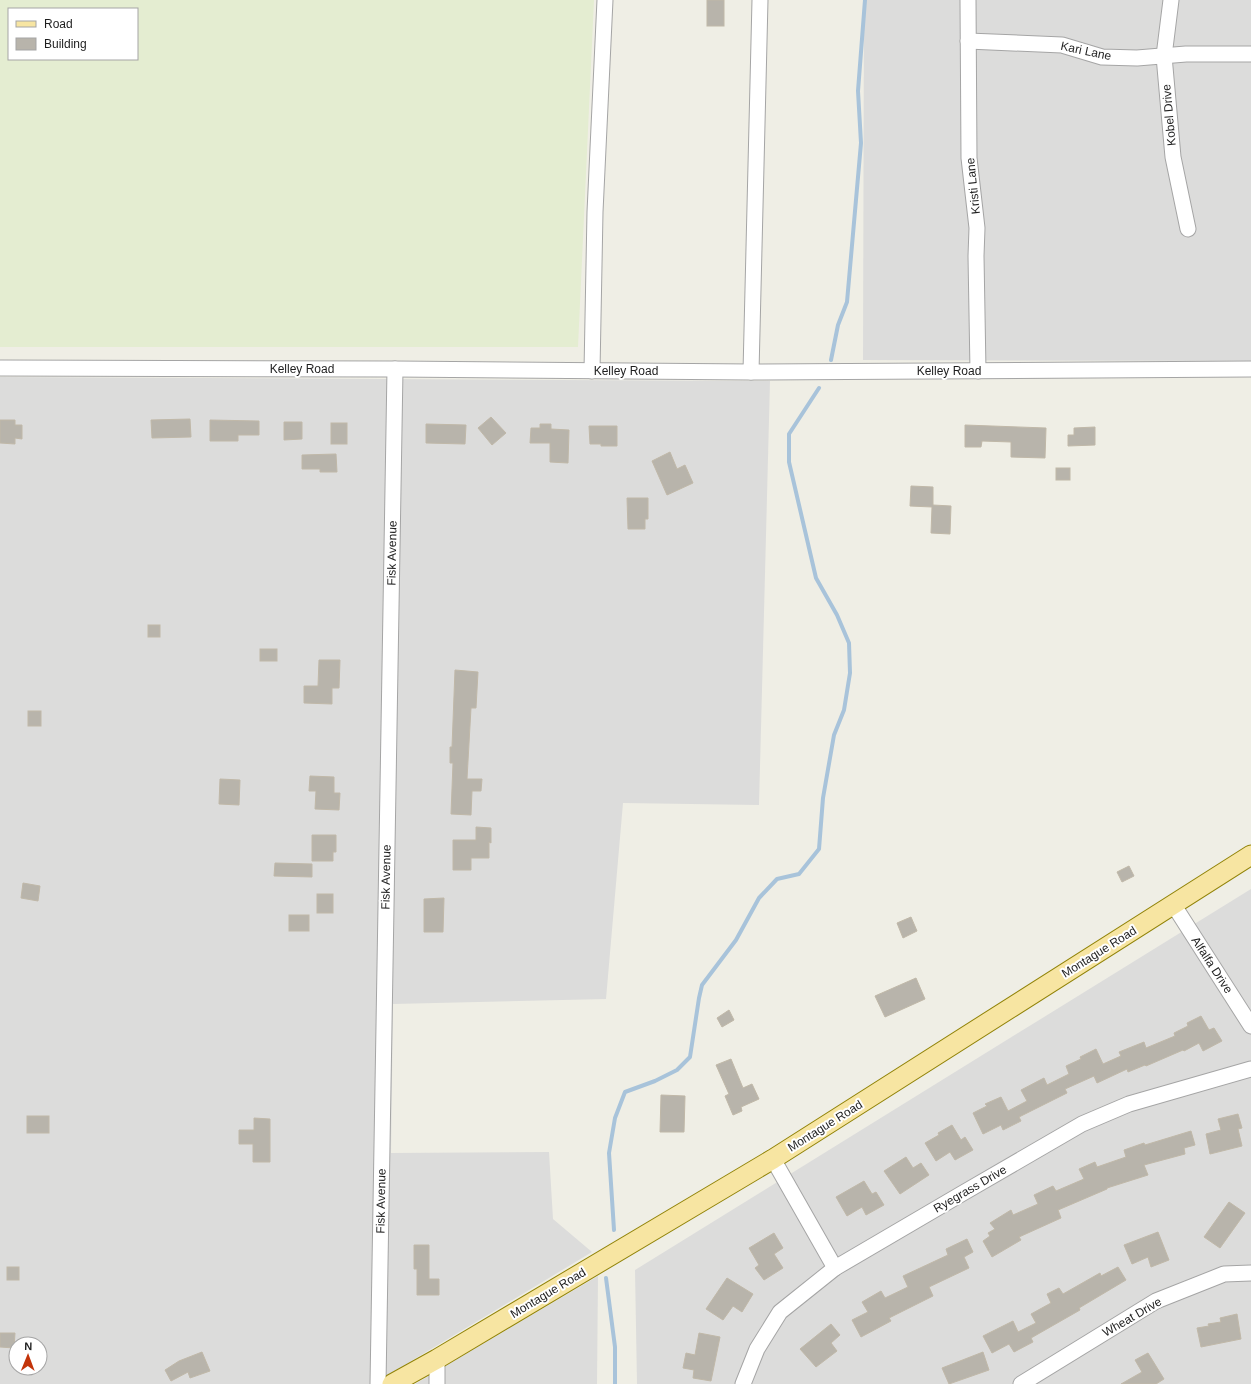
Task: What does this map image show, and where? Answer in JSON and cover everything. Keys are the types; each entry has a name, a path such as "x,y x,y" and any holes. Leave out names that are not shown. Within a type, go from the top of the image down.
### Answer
{"main road":[{"name":"Montague Road","path":"392,1384 437,1359 772,1159 1251,855"}],"street":[{"path":"592,371 595,212 605,0"},
{"path":"751,372 760,0"},
{"name":"Kristi Lane","path":"968,0 969,158 977,228 978,371"},
{"name":"Kobel Drive","path":"1171,0 1164,56 1173,157 1188,229"},
{"name":"Kari Lane","path":"968,40 1062,44 1102,57 1137,58 1186,54 1251,54"},
{"name":"Kelley Road","path":"0,368 751,372 1251,369"},
{"name":"Fisk Avenue","path":"378,1384 395,369"},
{"name":"Alfalfa Drive","path":"1173,904 1251,1026"},
{"name":"Ryegrass Drive","path":"743,1384 757,1349 780,1312 835,1268 1082,1124 1129,1104 1251,1069"},
{"path":"772,1159 835,1268"},
{"name":"Wheat Drive","path":"1021,1384 1156,1301 1224,1274 1251,1273"},
{"path":"437,1359 438,1384"}],"shaded area":[{"path":"864,0 1251,0 1251,361 863,360"},
{"path":"0,377 770,381 759,805 623,803 606,999 393,1004 391,1153 549,1152 553,1219 592,1252 373,1384 0,1384"},
{"path":"1251,889 1251,1384 637,1384 635,1270"},
{"path":"598,1276 597,1384 415,1384"}],"green space":[{"path":"0,0 594,0 578,347 0,347"}],"building":[{"path":"707,0 724,0 724,26 707,26"},
{"path":"491,417 506,433 492,445 478,428"},
{"path":"190,419 191,437 152,438 151,420"},
{"path":"0,420 15,420 15,425 22,425 22,439 15,438 15,444 0,443"},
{"path":"210,420 259,421 259,435 238,435 238,441 210,441"},
{"path":"284,422 302,422 302,439 284,440"},
{"path":"331,423 347,423 347,444 331,444"},
{"path":"426,424 466,425 465,444 426,443"},
{"path":"540,424 551,424 551,429 569,430 568,463 550,462 550,443 530,443 531,428 540,428"},
{"path":"965,425 1046,428 1045,458 1011,457 1011,442 982,441 981,447 965,447"},
{"path":"589,426 617,426 617,446 590,444"},
{"path":"1095,427 1095,445 1068,446 1068,435 1074,435 1074,428"},
{"path":"670,452 677,469 685,465 693,483 667,495 652,461"},
{"path":"336,454 337,472 320,472 320,469 302,469 302,455"},
{"path":"1056,468 1070,468 1070,480 1056,480"},
{"path":"911,486 933,487 933,505 951,506 950,534 931,533 932,507 910,506"},
{"path":"627,498 648,498 648,519 645,519 645,529 628,529"},
{"path":"148,625 160,625 160,637 148,637"},
{"path":"260,649 277,649 277,661 260,661"},
{"path":"319,660 340,660 339,688 332,688 332,704 304,703 304,686 318,686"},
{"path":"455,670 478,672 476,708 471,708 467,779 482,779 481,791 472,791 471,815 451,814 453,763 450,763 450,747 452,747"},
{"path":"28,711 41,711 41,726 28,726"},
{"path":"310,776 334,777 334,793 340,793 339,810 315,809 316,791 309,791"},
{"path":"220,779 240,780 239,805 219,804"},
{"path":"476,827 491,828 489,858 471,858 471,870 453,870 453,840 476,840"},
{"path":"312,835 336,835 336,852 333,852 333,861 312,861"},
{"path":"275,863 312,864 312,877 274,876"},
{"path":"1129,866 1134,876 1122,882 1117,872"},
{"path":"23,883 40,886 38,901 21,898"},
{"path":"317,894 333,894 333,913 317,913"},
{"path":"444,898 443,932 424,932 424,899"},
{"path":"289,915 309,915 309,931 289,931"},
{"path":"911,917 917,931 903,938 897,923"},
{"path":"916,978 925,999 885,1017 875,996"},
{"path":"729,1010 734,1020 722,1027 717,1018"},
{"path":"1201,1016 1209,1030 1214,1028 1222,1041 1203,1051 1199,1043 1184,1051 1183,1050 1146,1066 1145,1065 1128,1072 1127,1069 1097,1083 1094,1076 1065,1089 1067,1093 1019,1117 1021,1121 1003,1130 1001,1125 983,1134 973,1113 987,1106 985,1104 1001,1097 1008,1111 1027,1101 1021,1090 1044,1078 1047,1085 1069,1074 1066,1066 1081,1059 1080,1057 1096,1049 1103,1064 1121,1056 1119,1052 1144,1042 1146,1048 1175,1036 1174,1033 1188,1026 1187,1023"},
{"path":"731,1059 743,1088 752,1084 759,1099 741,1107 742,1111 733,1115 725,1096 729,1094 716,1065"},
{"path":"661,1095 685,1096 684,1132 660,1132"},
{"path":"1238,1114 1242,1128 1238,1129 1242,1146 1210,1154 1206,1134 1221,1130 1218,1119"},
{"path":"27,1116 49,1116 49,1133 27,1133"},
{"path":"254,1118 270,1119 270,1162 253,1162 253,1144 239,1144 239,1130 254,1130"},
{"path":"952,1125 961,1140 965,1137 973,1150 955,1160 950,1152 936,1161 925,1143"},
{"path":"1191,1131 1195,1145 1184,1148 1185,1154 1144,1165 1148,1175 1107,1188 1058,1210 1061,1218 1019,1237 1021,1240 992,1257 983,1241 990,1236 988,1233 995,1229 990,1223 1011,1210 1013,1215 1038,1204 1034,1195 1053,1186 1056,1191 1084,1179 1079,1169 1095,1162 1097,1167 1126,1157 1124,1150 1144,1143 1145,1145"},
{"path":"906,1157 913,1168 921,1163 929,1175 900,1194 884,1171"},
{"path":"864,1181 872,1194 876,1192 884,1205 866,1215 862,1207 847,1216 836,1197"},
{"path":"1229,1202 1245,1213 1220,1248 1204,1237"},
{"path":"1158,1232 1169,1260 1151,1267 1148,1257 1132,1264 1124,1245"},
{"path":"774,1233 783,1248 774,1254 783,1268 764,1280 755,1268 759,1265 749,1248"},
{"path":"967,1239 973,1252 964,1257 969,1268 929,1287 933,1296 889,1318 891,1321 861,1337 852,1320 868,1312 862,1302 881,1291 885,1298 908,1287 903,1276 948,1255 946,1249"},
{"path":"414,1245 429,1245 429,1279 439,1279 439,1295 417,1295 417,1269 414,1269"},
{"path":"7,1267 19,1267 19,1280 7,1280"},
{"path":"1118,1267 1126,1280 1079,1308 1080,1310 1031,1338 1033,1342 1014,1352 1009,1344 992,1353 983,1336 1013,1321 1018,1332 1036,1323 1031,1314 1051,1303 1047,1294 1059,1288 1063,1294 1100,1273 1101,1276"},
{"path":"727,1278 753,1294 742,1312 733,1306 723,1320 706,1309"},
{"path":"1237,1314 1241,1339 1201,1347 1197,1328 1209,1326 1208,1324 1221,1322 1220,1318"},
{"path":"831,1324 840,1335 831,1343 837,1351 816,1367 800,1349"},
{"path":"0,1333 15,1333 15,1336 8,1336 8,1348 0,1347"},
{"path":"699,1333 720,1337 711,1381 693,1378 694,1370 683,1368 686,1353 695,1355"},
{"path":"202,1352 210,1371 190,1378 188,1372 171,1381 165,1370 179,1361"},
{"path":"983,1352 989,1370 949,1384 942,1368"},
{"path":"1148,1353 1164,1379 1156,1384 1121,1384 1142,1372 1135,1360"}],"waterway":[{"path":"831,360 838,325 847,302 861,143 858,91 865,0"},
{"path":"614,1230 609,1153 615,1118 625,1092 655,1081 677,1070 690,1057 702,985 736,940 759,898 777,879 799,874 819,849 823,798 834,735 844,710 850,673 849,643 837,615 816,578 789,462 789,434 819,388"},
{"path":"606,1278 615,1347 615,1384"}]}
